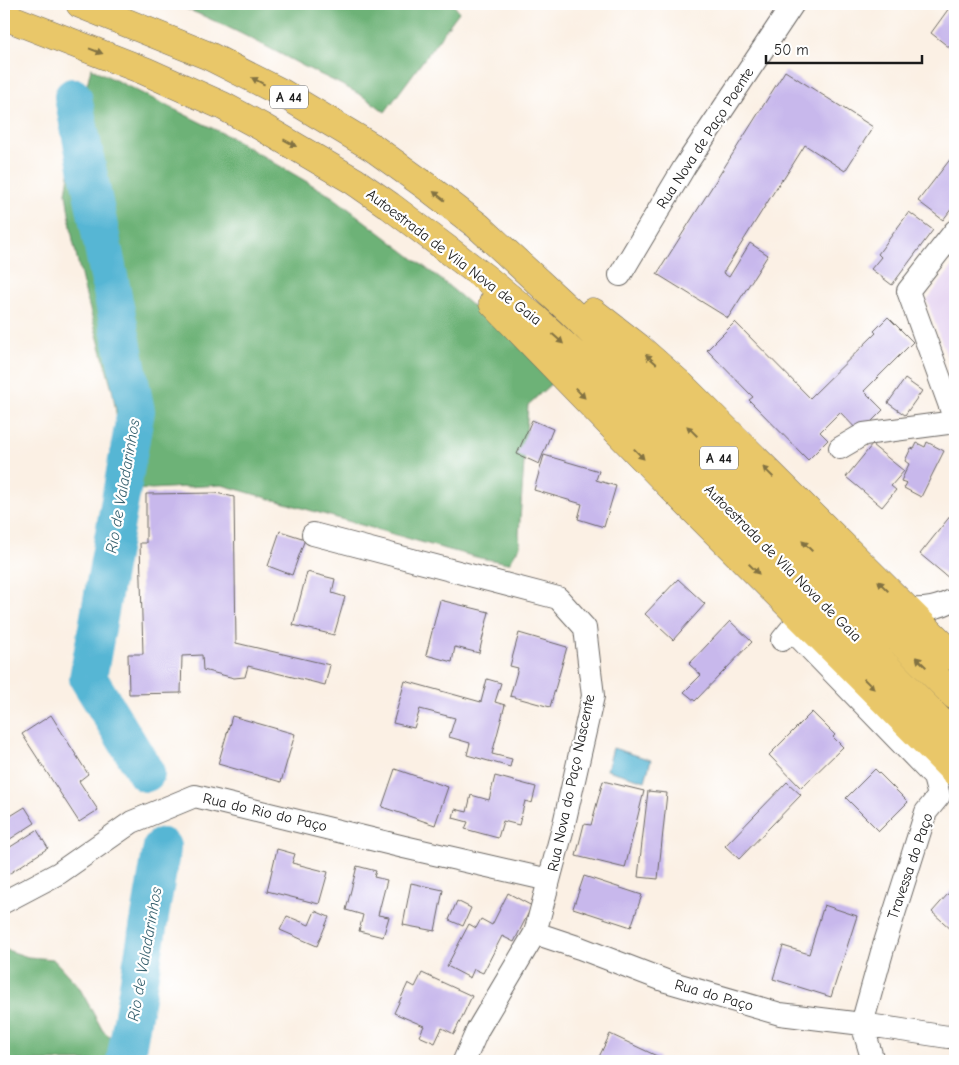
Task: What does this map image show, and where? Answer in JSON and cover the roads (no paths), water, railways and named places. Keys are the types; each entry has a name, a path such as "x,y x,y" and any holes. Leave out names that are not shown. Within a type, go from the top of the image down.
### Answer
{"highway":[{"name":"Autoestrada de Vila Nova de Gaia","path":"80,4 209,56 282,93 372,147 478,226 572,313 663,402 955,696"},
{"name":"Autoestrada de Vila Nova de Gaia","path":"4,16 177,85 262,127 354,181 484,277 536,319 576,355 955,736"},
{"path":"4,24 50,34"},
{"path":"478,226 630,341 681,385 955,657"},
{"path":"424,232 675,491 955,772"}],"street":[{"name":"Rua Nova de Paço Poente","path":"620,275 685,166 793,4"},
{"path":"840,448 864,434 955,421 908,291 955,231"},
{"name":"Rua Nova do Paço Nascente","path":"313,534 558,598 585,628 592,696 535,933 478,1029 464,1061"},
{"path":"907,609 930,610 943,606 955,599"},
{"name":"Travessa do Paço","path":"782,640 791,629 934,777 938,796 926,812 862,1024"},
{"name":"Rua do Rio do Paço","path":"4,902 59,873 132,822 195,796 549,880"},
{"name":"Rua do Paço","path":"535,933 580,948 666,982 780,1014 948,1037 955,1036"},
{"path":"862,1024 873,1061"}],"water":[{"path":"613,748 651,760 645,781 607,770"}],"waterway":[{"name":"Rio de Valadarinhos","path":"73,97 136,411 88,678 146,773"},
{"name":"Rio de Valadarinhos","path":"125,1061 162,847"}]}
